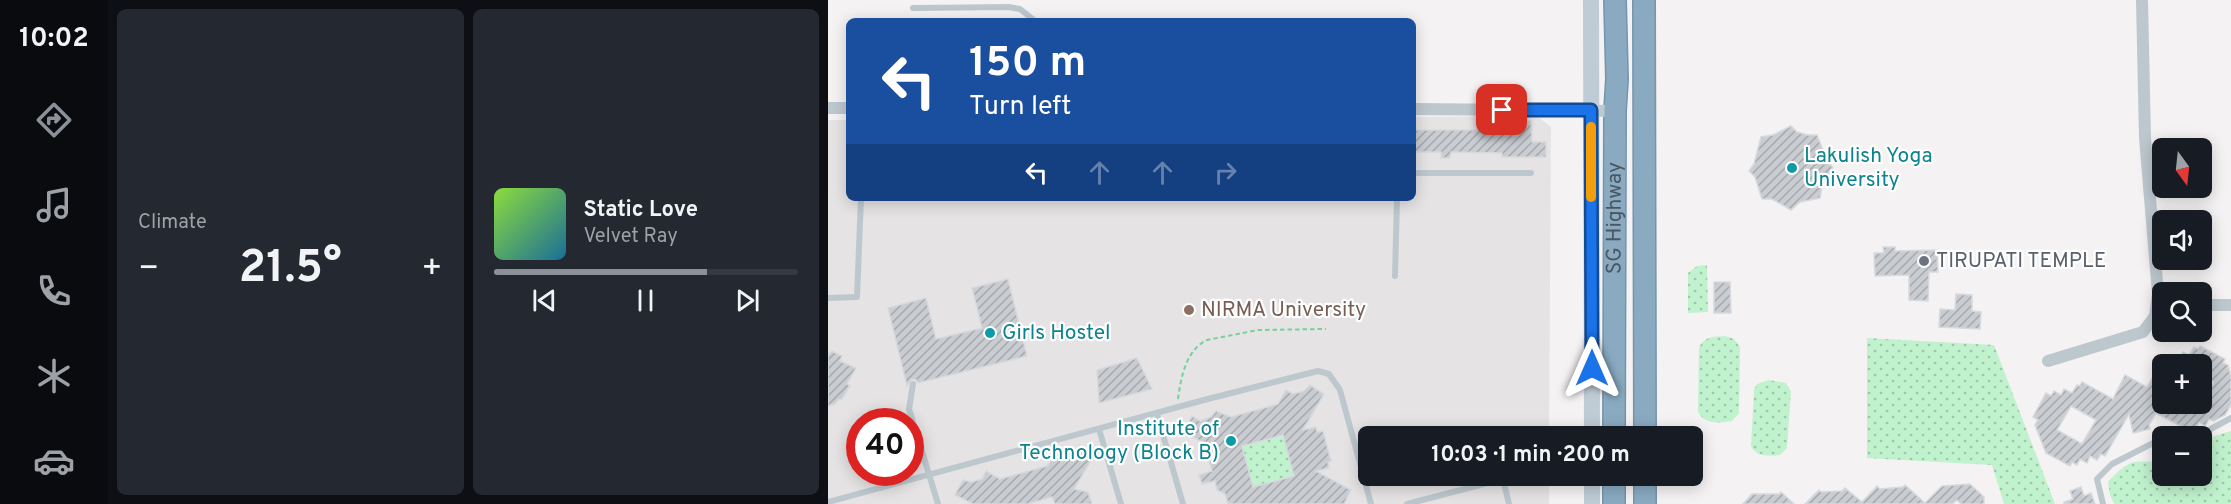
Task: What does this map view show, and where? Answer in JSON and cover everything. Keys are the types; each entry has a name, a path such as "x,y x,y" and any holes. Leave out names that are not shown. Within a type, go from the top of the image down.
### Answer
{"highway":[{"name":"SG Highway","path":"1614,426 1617,79 1615,0"},
{"name":"SG Highway","path":"1644,0 1645,426"},
{"path":"1614,486 1614,504"},
{"path":"1645,486 1645,504"}],"street":[{"path":"1591,0 1592,426"},
{"path":"2142,0 2145,138 2157,282"},
{"path":"828,108 846,108"},
{"path":"1416,109 1615,111"},
{"path":"2212,305 2231,306"},
{"path":"2048,361 2143,332 2152,320"},
{"path":"1592,486 1592,504"}],"lane":[{"path":"913,8 1009,7 1020,9 1031,18"},
{"path":"1416,173 1531,173"},
{"path":"828,298 857,297 861,201"},
{"path":"1395,276 1397,201"},
{"path":"828,502 1309,372 1329,374 1340,390 1371,504"},
{"path":"913,384 909,409 938,504"},
{"path":"1157,414 1183,504"},
{"path":"2212,428 2231,418"},
{"path":"1099,429 1120,504"},
{"path":"2103,504 2097,479 2112,464 2152,444"},
{"path":"1411,504 1503,479 1507,504"}],"path":[{"path":"1177,408 1183,374 1193,350 1200,343 1225,335 1258,330 1326,329"}],"shaded area":[{"name":"NIRMA University","path":"1537,116 1551,127 1549,426 1358,426 1358,486 1549,486 1549,504 828,504 828,120 846,120 846,201 1416,201 1416,117"}],"green space":[{"path":"1707,265 1708,312 1688,313 1688,273 1697,266"},
{"path":"1725,336 1734,339 1740,347 1739,413 1732,421 1713,422 1704,419 1698,412 1699,348 1706,339"},
{"path":"1867,338 1994,345 2055,504 2004,504 1992,465 1867,458"},
{"path":"1769,380 1786,383 1791,391 1787,448 1780,455 1759,454 1751,446 1754,390 1757,384"},
{"path":"2231,431 2231,504 2114,504 2108,482 2119,471 2136,462 2152,461 2152,486 2212,486 2212,437"},
{"path":"1283,435 1294,475 1253,487 1242,446"}],"building":[{"path":"1500,121 1531,121 1532,142 1546,142 1546,157 1502,157 1502,153 1451,152 1450,158 1441,158 1441,152 1416,152 1416,130 1500,130"},
{"name":"Lakulish Yoga University","path":"1791,126 1797,132 1817,135 1826,158 1833,168 1822,186 1820,198 1800,202 1791,210 1772,199 1762,199 1755,177 1749,171 1754,164 1761,137 1773,135"},
{"path":"1883,247 1895,247 1895,251 1937,250 1938,272 1929,272 1928,301 1909,300 1909,275 1875,276 1874,253 1884,253"},
{"name":"Girls Hostel","path":"1008,279 1027,356 918,383 912,379 907,386 888,308 926,298 936,339 982,328 972,288"},
{"path":"1714,282 1730,282 1731,313 1714,313"},
{"path":"1956,294 1972,295 1972,311 1981,312 1980,329 1939,327 1940,309 1955,310"},
{"path":"2200,346 2225,359 2223,363 2228,365 2231,376 2231,405 2225,415 2214,421 2209,419 2205,426 2199,422 2197,426 2180,426 2158,414 2212,414 2214,382 2212,381 2212,354 2190,354 2194,347 2198,349"},
{"path":"832,351 842,356 840,361 856,368 847,384 850,386 842,399 828,406 828,355"},
{"path":"1137,358 1152,389 1099,403 1097,370"},
{"path":"2125,375 2147,387 2152,378 2152,414 2155,414 2149,425 2150,429 2133,433 2129,414 2105,456 2101,454 2097,460 2090,456 2087,463 2080,459 2077,465 2072,462 2070,466 2046,453 2035,425 2038,420 2033,417 2046,393 2051,396 2054,391 2061,395 2064,389 2072,393 2082,382 2113,399","holes":["2071,406 2096,420 2082,444 2057,430"]},
{"name":"Institute of Technology (Block B)","path":"1310,385 1324,394 1303,430 1316,427 1317,432 1323,431 1331,461 1328,462 1329,468 1316,471 1351,490 1344,504 1228,504 1225,494 1217,490 1215,481 1202,484 1199,475 1212,471 1209,461 1220,452 1184,432 1192,416 1200,421 1211,417 1216,411 1231,417 1278,404 1286,390 1293,394 1304,391","holes":["1283,435 1294,476 1253,487 1242,446"]},
{"path":"1079,445 1095,454 1074,489 1088,492 1092,504 1055,504 1052,497 1028,504 973,504 955,495 963,480 971,482 982,479 986,471 1000,479 1047,466 1057,453 1064,456 1075,453"},
{"path":"1970,484 1984,497 1984,504 1961,504 1957,500 1952,504 1805,504 1819,490 1821,492 1842,491 1845,488 1862,502 1877,486 1880,489 1905,485 1925,503 1942,486"},
{"path":"2081,487 2084,496 2091,493 2095,504 2064,504 2073,499 2070,491"},
{"path":"1781,492 1794,504 1743,504 1752,494 1779,494"}],"slow traffic":[{"path":"1591,127 1591,197"}],"place":[{"name":"Lakulish Yoga University","path":"1792,168"},
{"name":"TIRUPATI TEMPLE","path":"1924,261"},
{"name":"NIRMA University","path":"1189,310"},
{"name":"Girls Hostel","path":"990,333"},
{"name":"Institute of Technology (Block B)","path":"1231,441"}],"route":[{"path":"1502,110 1591,110 1592,368"}]}
